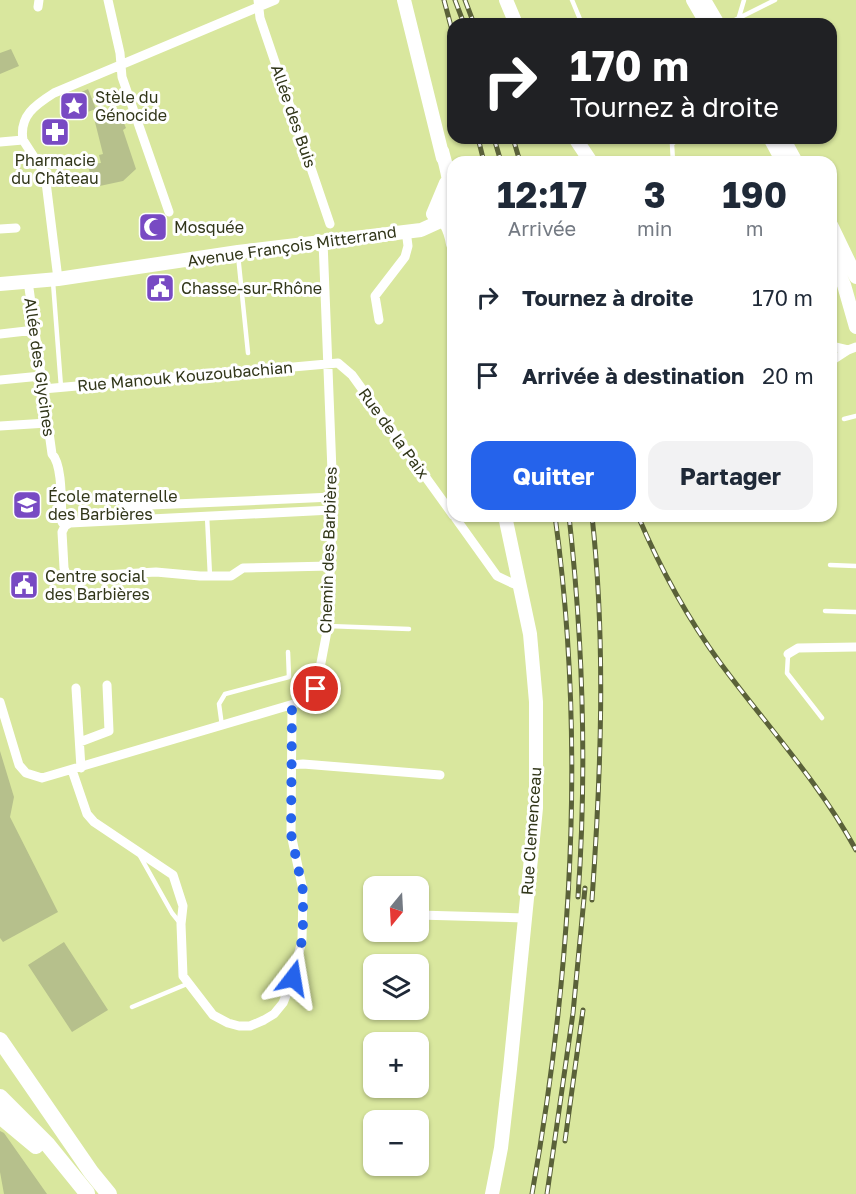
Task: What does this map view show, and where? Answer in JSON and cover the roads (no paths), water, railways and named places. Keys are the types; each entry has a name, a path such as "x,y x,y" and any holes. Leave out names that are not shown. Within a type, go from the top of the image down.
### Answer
{"highway":[{"path":"0,1040 91,1172 109,1194"},
{"path":"0,1097 48,1145 88,1193"},
{"path":"0,1116 88,1193"}],"street":[{"path":"108,0 122,77 169,212"},
{"path":"56,279 45,174 23,140 22,129 28,112 54,93 259,4 275,0"},
{"path":"404,0 447,167"},
{"path":"506,0 514,18"},
{"path":"698,2 705,18"},
{"path":"698,2 709,18"},
{"path":"698,2 713,18"},
{"name":"Allée des Buis","path":"259,4 260,18 330,224"},
{"path":"0,142 23,140"},
{"path":"438,217 446,183 442,151"},
{"path":"438,217 447,211"},
{"path":"438,217 447,228"},
{"name":"Avenue François Mitterrand","path":"0,284 56,279 406,230 438,217"},
{"path":"0,229 16,228"},
{"path":"379,320 375,296 405,257 408,246 406,230"},
{"path":"837,237 856,277"},
{"name":"Chemin des Barbières","path":"0,702 19,765 26,773 42,778 292,705 311,697 316,689 328,626 333,497 323,241"},
{"path":"837,269 856,327"},
{"name":"Allée des Glycines","path":"28,281 52,454 57,458 62,522 65,526 62,532 66,574 71,577 156,572 210,576"},
{"path":"0,334 34,330"},
{"path":"837,347 852,348"},
{"path":"837,357 852,348"},
{"name":"Rue de la Paix","path":"328,364 338,363 352,375 447,507"},
{"name":"Rue Manouk Kouzoubachian","path":"43,388 328,364"},
{"path":"0,380 41,376"},
{"path":"0,426 47,423"},
{"path":"128,506 333,497"},
{"path":"65,526 70,523 332,510"},
{"name":"Rue de la Paix","path":"458,522 497,576 514,584 521,584"},
{"name":"Rue Clemenceau","path":"492,1194 501,1148 536,808 536,702 530,634 506,522"},
{"path":"210,576 231,576 243,568 330,566"},
{"path":"788,654 798,648 856,647"},
{"path":"80,742 108,730 107,685"},
{"path":"76,688 80,742 76,769 87,814 94,822 173,875 183,906 181,924 183,976 213,1015 239,1026 250,1026 264,1020 274,1014 283,1004 302,940 303,891 291,834 292,705"},
{"path":"291,765 303,764 440,775"},
{"path":"429,915 525,918"}],"lane":[{"path":"572,0 580,18"},
{"path":"739,17 744,0"},
{"path":"739,17 775,0"},
{"path":"238,252 248,352"},
{"path":"56,279 61,387"},
{"path":"844,419 856,416"},
{"path":"207,516 210,576"},
{"path":"830,565 856,566"},
{"path":"825,610 856,612"},
{"path":"328,626 409,629"},
{"path":"222,726 219,704 225,694 289,676 288,652"},
{"path":"788,654 788,673 822,718"},
{"path":"137,850 172,913 181,924"},
{"path":"132,1007 187,984"}],"railway":[{"path":"444,0 449,18"},
{"path":"455,0 462,18"},
{"path":"465,0 472,18"},
{"path":"480,144 482,156"},
{"path":"496,144 499,156"},
{"path":"515,144 518,156"},
{"path":"532,1194 557,1025 570,856 572,771 570,686 565,601 556,522"},
{"path":"570,522 578,611 582,706 582,802 578,897"},
{"path":"592,522 599,612 601,708 592,900"},
{"path":"641,522 665,574 697,629 721,664 826,801 856,850"},
{"path":"547,1194 573,1013 585,888"},
{"path":"565,1141 583,1010"}],"place":[{"name":"Stèle du Génocide","path":"74,106"},
{"name":"Pharmacie du Château","path":"55,132"},
{"name":"Mosquée","path":"153,227"},
{"name":"Chasse-sur-Rhône","path":"160,288"},
{"name":"École maternelle des Barbières","path":"27,505"},
{"name":"Centre social des Barbières","path":"24,585"}]}
